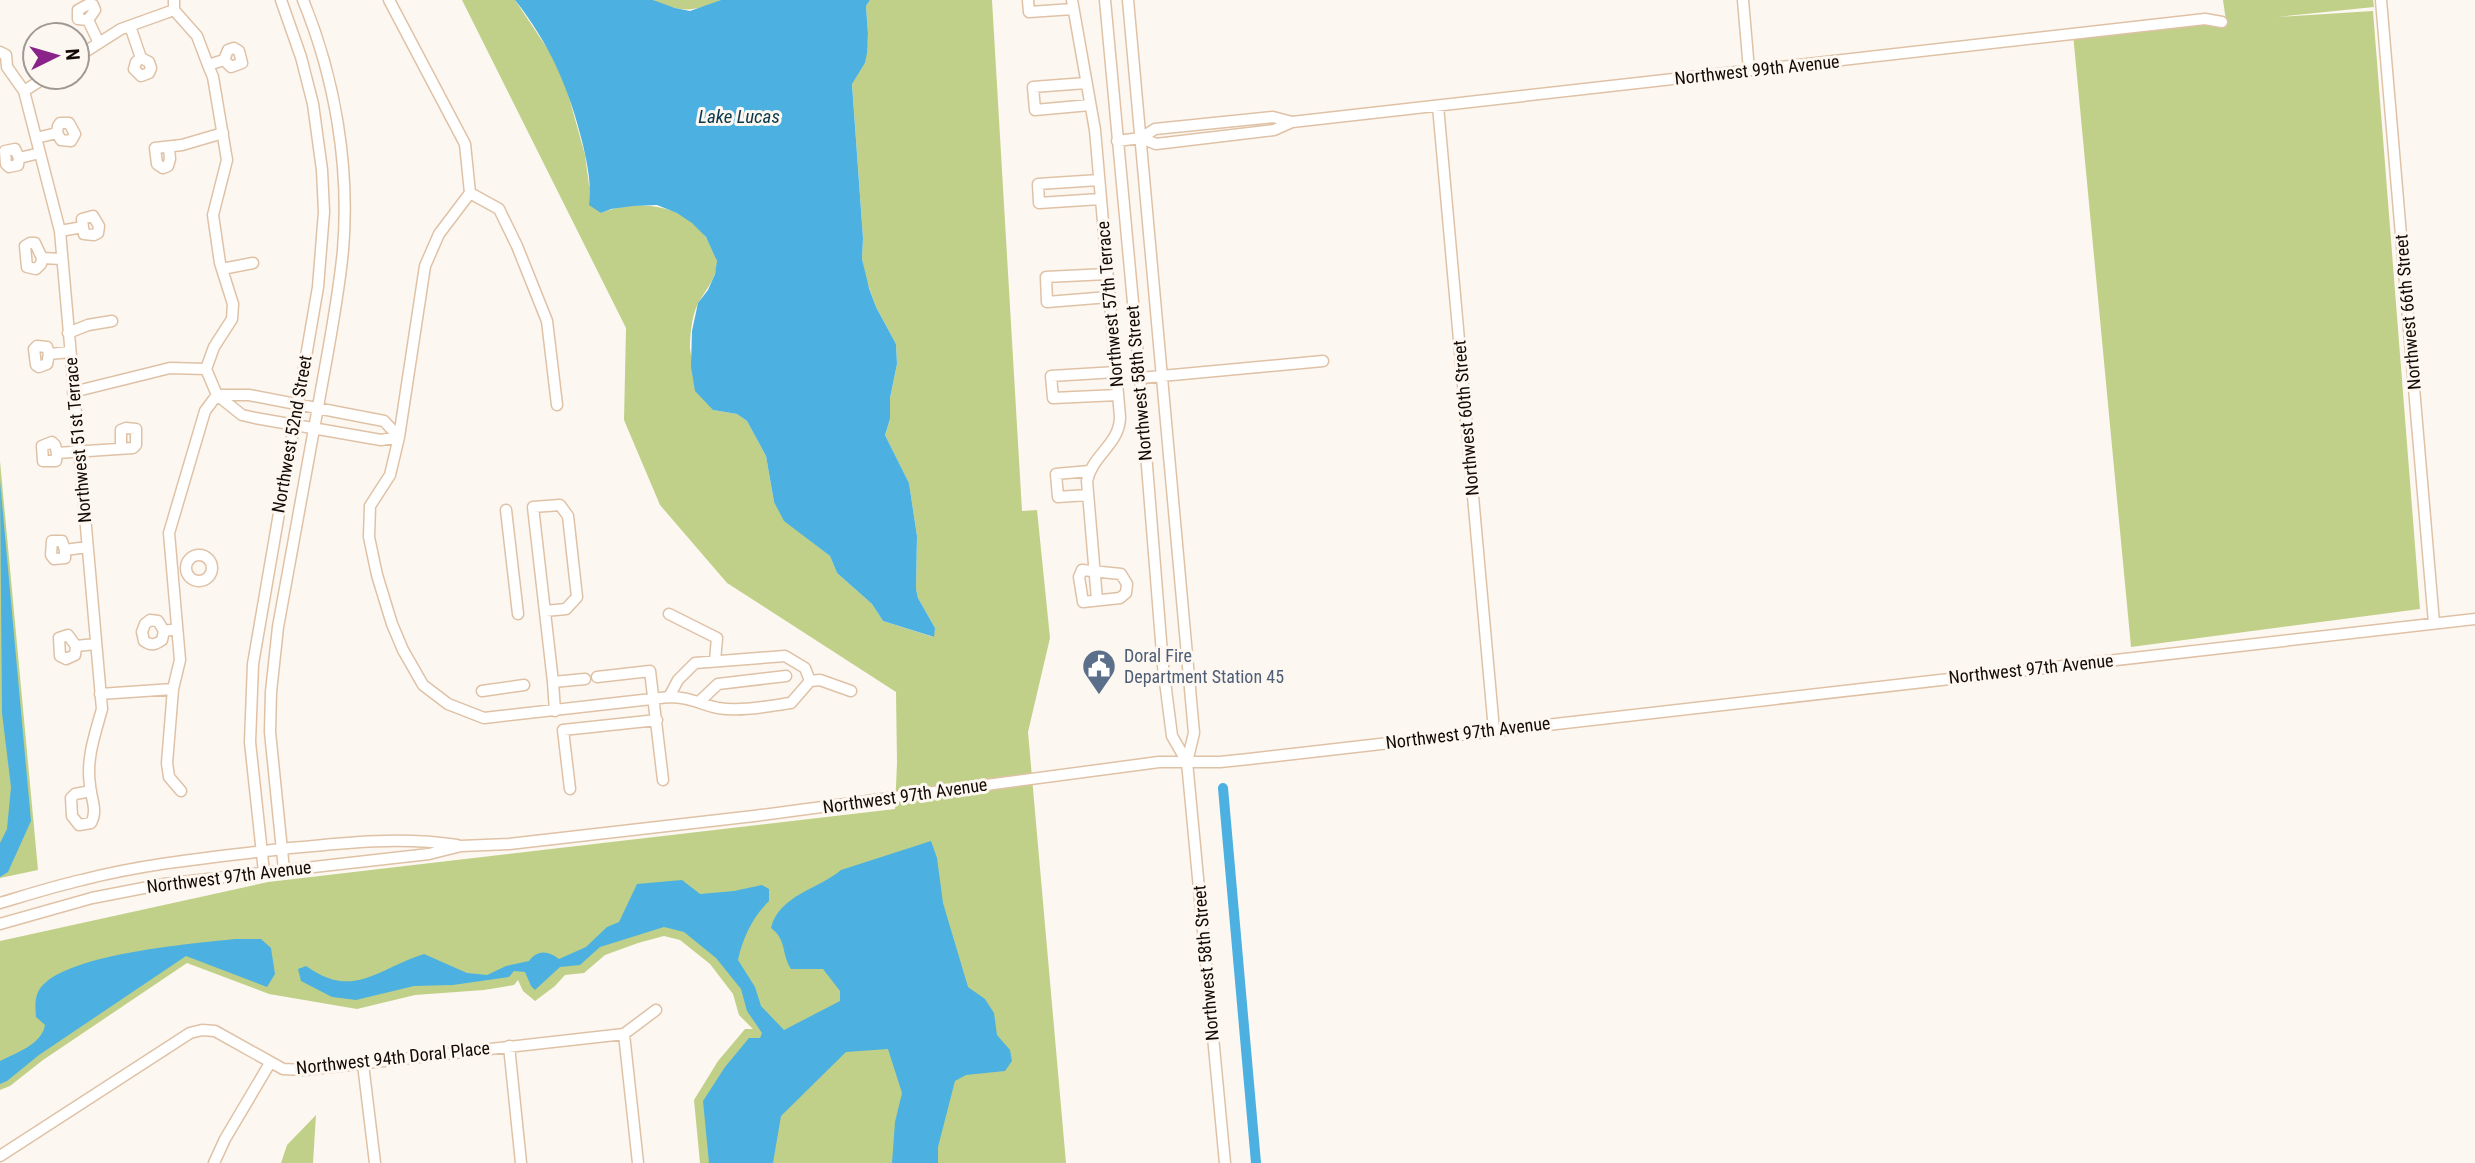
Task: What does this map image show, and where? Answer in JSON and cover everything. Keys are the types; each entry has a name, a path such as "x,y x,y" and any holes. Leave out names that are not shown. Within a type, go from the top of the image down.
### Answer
{"street":[{"name":"Northwest 52nd Street","path":"264,872 251,761 250,716 255,641 321,267 324,193 319,136 308,80 281,0"},
{"name":"Northwest 52nd Street","path":"284,870 271,751 270,717 278,627 341,273 344,192 330,82 303,0"},
{"path":"389,0 466,144 470,193 439,234 425,267 399,437 390,475 370,506 369,537 377,575 403,650 423,685 448,704 484,718 669,697 686,697 718,708 792,703 810,681 820,680 851,691"},
{"path":"1028,0 1029,12 1072,4"},
{"name":"Northwest 58th Street","path":"1105,0 1166,696 1172,736 1187,762"},
{"name":"Northwest 58th Street","path":"1128,0 1194,733 1187,762 1225,1163"},
{"path":"1743,0 1749,70"},
{"name":"Northwest 66th Street","path":"2381,0 2434,623"},
{"name":"Northwest 57th Terrace","path":"1072,4 1090,105 1099,180 1120,422 1117,433 1089,471"},
{"path":"91,48 174,5 198,36 208,65 227,160 213,215 222,269 233,304 232,319 214,346 206,369 217,395 242,415 381,440 399,437"},
{"name":"Northwest 99th Avenue","path":"1117,141 1141,138 1155,130 1195,125 1273,117 1292,122 2205,19 2222,22"},
{"path":"88,20 99,43"},
{"path":"130,26 141,58"},
{"path":"0,52 6,55 4,69 21,88"},
{"path":"208,65 224,60"},
{"path":"1086,83 1033,87 1035,110 1090,105"},
{"name":"Northwest 51st Terrace","path":"24,91 60,231 102,709 90,752 91,791"},
{"name":"Northwest 60th Street","path":"1438,106 1494,730"},
{"path":"36,138 57,133"},
{"path":"169,148 223,133"},
{"path":"19,158 40,153"},
{"path":"1099,180 1038,184 1040,204 1100,200"},
{"path":"324,193 344,192"},
{"path":"470,193 499,209 517,246 547,321 556,405"},
{"path":"60,231 83,227"},
{"path":"41,258 62,259"},
{"path":"222,269 253,263"},
{"path":"1107,274 1046,277 1047,302 1109,297"},
{"path":"68,333 88,325 112,321"},
{"path":"49,354 70,352"},
{"path":"1140,378 1323,361"},
{"path":"73,392 170,368 206,369"},
{"path":"1116,372 1051,376 1053,398 1118,395"},
{"path":"217,395 250,395 384,421 399,437"},
{"path":"181,791 169,777 167,764 173,689 180,660 169,533 205,411 217,395"},
{"path":"57,453 121,449"},
{"path":"1087,495 1058,497 1056,474 1089,471 1087,495 1097,600"},
{"path":"545,611 566,609 577,597 568,516 560,505 533,507 555,711"},
{"path":"506,509 518,614"},
{"path":"65,550 87,547"},
{"path":"1082,570 1121,573 1127,584 1126,593 1120,598 1097,600 1083,602 1079,577 1082,570"},
{"path":"172,572 187,571"},
{"path":"669,614 717,638 715,661"},
{"name":"Northwest 97th Avenue","path":"0,903 84,879 135,869 282,849 360,841 428,841 461,846 509,844 908,797 1159,762 1239,760 2475,619"},
{"path":"164,631 177,629"},
{"path":"76,646 96,644"},
{"path":"669,697 678,680 695,663 785,656 805,668 810,681"},
{"path":"597,677 650,671 663,780"},
{"path":"700,701 718,684 786,676"},
{"path":"552,682 586,679"},
{"path":"482,691 524,685"},
{"path":"100,694 173,689"},
{"path":"250,716 270,717"},
{"path":"570,789 564,730 657,720"},
{"name":"Northwest 97th Avenue","path":"0,924 92,898 164,884 429,854 461,846"},
{"path":"638,1163 624,1034 656,1010"},
{"name":"Northwest 94th Doral Place","path":"0,1156 190,1033 202,1030 215,1031 283,1069 304,1070 624,1034"},
{"path":"509,1046 521,1163"},
{"path":"214,1163 225,1139 270,1063"},
{"path":"363,1064 375,1163"}],"green space":[{"path":"462,0 515,0 549,51 565,83 585,155 589,185 601,213 631,206 662,208 676,212 701,230 717,263 713,279 695,312 690,349 696,371 713,410 737,414 747,421 766,456 774,502 803,535 830,556 837,573 872,604 883,621 933,637 935,628 918,598 916,589 917,536 909,483 885,435 890,419 890,398 897,364 896,344 876,307 862,259 863,238 852,83 865,63 868,35 866,6 870,0 992,0 1022,511 1037,510 1050,638 1028,732 1066,1163 700,1163 694,1100 718,1061 745,1029 753,1029 739,1015 733,994 710,964 680,940 664,936 605,955 584,973 565,975 535,1001 523,991 518,980 514,985 415,995 357,1009 269,994 187,963 43,1060 10,1086 0,1090 0,941 268,882 895,809 896,692 727,583 660,505 624,420 626,328"},
{"path":"653,0 721,0 695,9 679,9"},
{"path":"2223,0 2373,0 2374,7 2277,17 2373,11 2420,609 2131,647 2073,34 2226,21"},
{"path":"0,461 38,870 0,878"},
{"path":"316,1115 313,1163 281,1163 287,1145"}],"water":[{"name":"Lake Lucas","path":"515,0 653,0 690,11 721,0 870,0 866,6 868,34 865,63 852,84 863,238 862,259 876,307 896,344 897,364 890,398 890,419 885,435 909,483 917,536 916,589 918,598 935,628 934,637 883,621 872,604 837,573 830,556 784,521 774,502 766,456 747,421 737,414 713,410 695,391 691,367 692,331 698,303 708,290 717,261 706,237 677,213 657,205 611,209 601,213 589,205 587,165 571,103 548,50"},
{"path":"0,481 31,821 8,872 0,877 0,843 7,829 11,787 2,713"},
{"path":"931,841 937,858 943,903 968,987 985,999 994,1013 997,1035 1010,1050 1012,1061 1005,1071 966,1075 955,1081 938,1147 938,1163 892,1163 895,1122 902,1093 888,1049 846,1052 781,1116 773,1163 709,1163 703,1101 725,1067 749,1038 760,1038 762,1033 747,1011 741,989 716,958 684,932 664,927 600,947 580,965 560,967 535,990 525,972 514,971 509,977 453,985 414,986 356,1000 332,997 301,981 298,969 306,966 338,981 352,981 424,954 467,973 487,975 506,966 529,961 539,953 551,954 559,959 586,947 607,927 619,922 637,884 682,880 700,894 762,885 769,889 769,901 749,928 738,960 755,987 761,1006 784,1030 840,1001 840,991 823,969 791,969 782,942 771,928 782,908 841,870"},
{"path":"235,939 261,939 271,948 275,974 267,987 186,956 0,1084 0,1061 34,1043 43,1032 45,1025 36,1017 37,995 45,983 61,973 108,957"}],"waterway":[{"path":"1223,788 1256,1163"}],"place":[{"name":"Doral Fire Department Station 45","path":"1099,696"}]}
